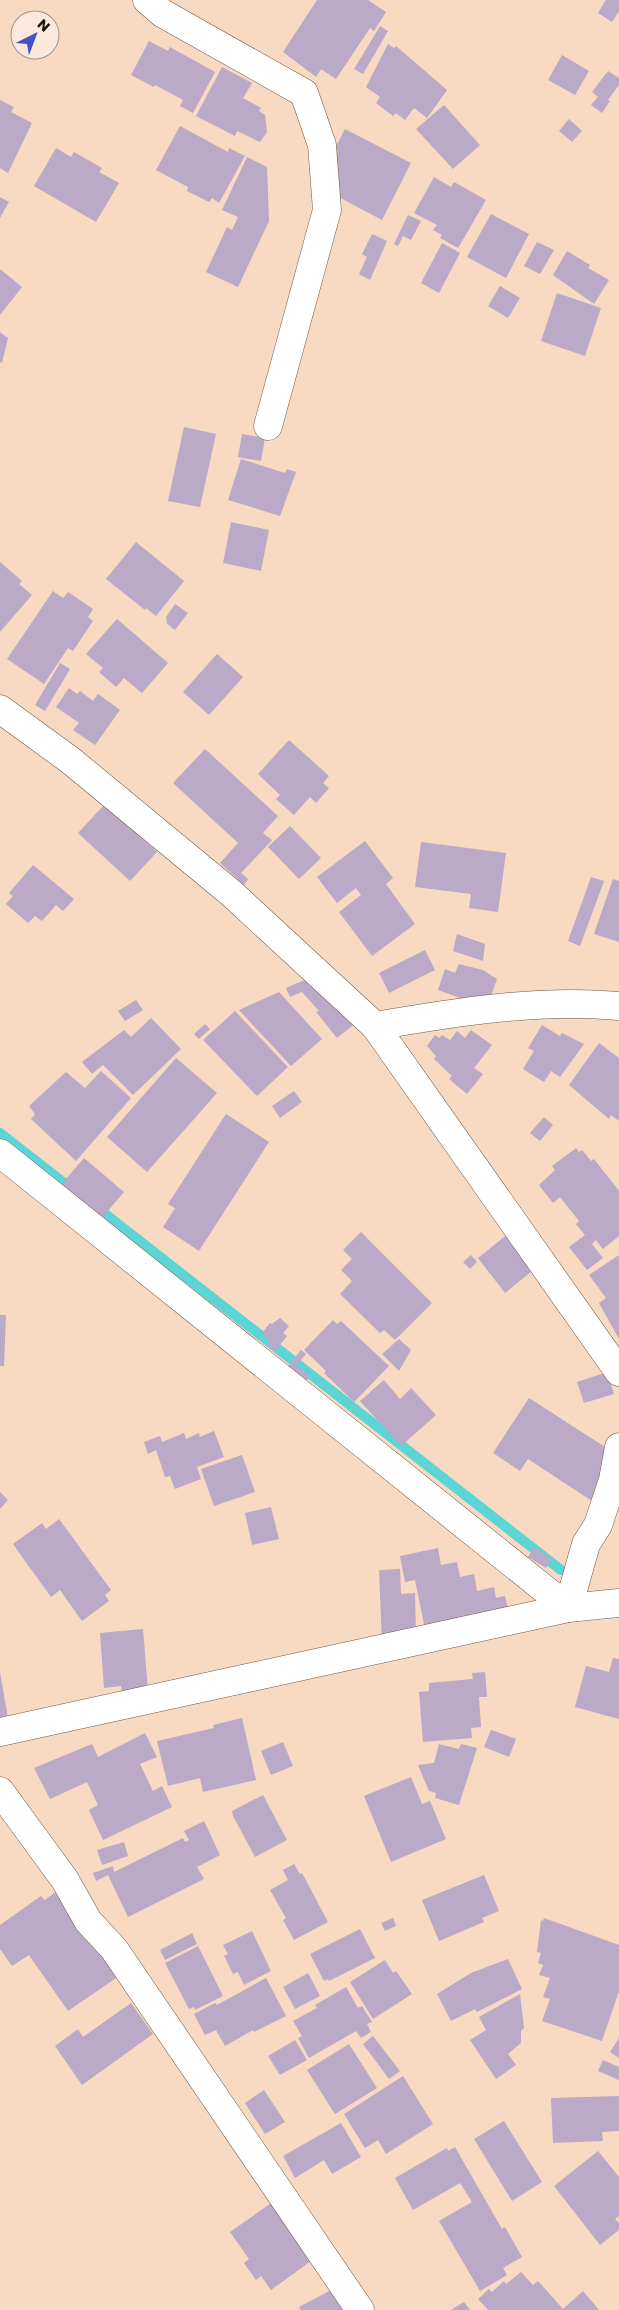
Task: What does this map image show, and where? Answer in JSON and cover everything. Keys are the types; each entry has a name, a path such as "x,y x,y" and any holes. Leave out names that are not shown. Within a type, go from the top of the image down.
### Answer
{"street":[{"path":"147,0 162,13 304,93 322,145 327,210 268,426"},
{"path":"0,709 70,760 231,893 376,1026 619,1372"},
{"path":"376,1026 462,1011 576,1002 619,1006"},
{"path":"0,1153 568,1608"},
{"path":"568,1608 586,1544 598,1525 613,1480 619,1447"},
{"path":"0,1732 568,1608 619,1603"},
{"path":"0,1791 65,1880 88,1921 114,1949 360,2310"}],"building":[{"path":"317,0 368,0 386,12 374,31 370,28 336,79 321,69 316,77 283,52"},
{"path":"606,0 619,0 619,11 612,22 598,13"},
{"path":"380,26 388,31 363,74 354,69"},
{"path":"149,41 168,51 170,47 215,72 193,113 180,106 183,100 131,75"},
{"path":"388,44 394,48 396,46 447,90 427,118 414,108 405,120 396,113 393,116 376,103 380,97 366,87"},
{"path":"562,55 589,71 575,95 548,80"},
{"path":"222,67 252,83 243,98 261,108 259,111 265,115 267,132 260,142 237,131 235,136 196,116"},
{"path":"608,71 619,78 619,85 608,100 610,101 602,113 591,105 598,97 592,92"},
{"path":"0,100 14,107 11,112 32,123 8,173 0,168"},
{"path":"444,105 480,145 453,169 416,129"},
{"path":"569,119 582,131 572,142 559,131"},
{"path":"180,126 228,152 229,148 245,156 219,203 212,198 209,202 187,191 188,187 156,170"},
{"path":"345,129 411,163 382,220 316,185"},
{"path":"56,148 71,157 74,152 102,168 99,172 119,183 96,222 34,186"},
{"path":"247,157 267,167 269,221 238,287 206,272 227,227 232,230 238,217 222,210"},
{"path":"434,177 451,187 454,182 486,200 458,248 440,238 442,235 433,230 437,225 414,213"},
{"path":"0,197 9,202 0,218"},
{"path":"491,214 529,234 506,278 467,257"},
{"path":"408,215 421,221 411,240 403,236 398,246 394,244"},
{"path":"372,234 387,241 370,280 359,274 367,257 362,254"},
{"path":"537,242 554,250 540,274 524,266"},
{"path":"442,243 460,253 439,293 421,283"},
{"path":"567,251 590,265 588,268 609,280 594,304 553,275"},
{"path":"0,269 22,287 0,315"},
{"path":"500,286 520,298 508,318 488,306"},
{"path":"557,293 601,308 585,356 541,341"},
{"path":"0,332 8,338 2,363 0,362"},
{"path":"184,427 216,434 200,507 168,501"},
{"path":"242,434 265,438 261,461 238,457"},
{"path":"241,459 285,473 287,469 296,472 280,516 228,500"},
{"path":"231,522 269,530 261,571 223,563"},
{"path":"136,542 184,581 156,616 146,608 145,610 106,579"},
{"path":"0,562 22,581 19,584 32,595 0,632"},
{"path":"53,591 63,598 68,592 93,609 88,617 93,621 73,651 68,648 44,684 7,659"},
{"path":"175,604 188,613 175,630 167,624 166,617"},
{"path":"117,619 168,663 142,693 124,678 116,687 99,672 103,668 86,654"},
{"path":"217,654 243,677 209,715 183,692"},
{"path":"60,663 70,669 45,711 35,705"},
{"path":"69,688 77,694 80,691 93,701 98,694 120,710 95,745 73,730 79,723 56,707"},
{"path":"289,740 329,776 323,783 329,788 316,803 310,797 294,815 276,799 280,795 258,774"},
{"path":"205,749 278,816 263,833 272,840 241,873 248,879 244,885 220,863 238,843 173,783"},
{"path":"105,804 157,852 130,881 78,833"},
{"path":"290,826 321,858 299,879 268,847"},
{"path":"365,841 393,878 386,884 415,924 372,956 339,912 361,895 356,888 337,903 317,877"},
{"path":"421,842 506,853 498,912 469,908 471,894 415,887"},
{"path":"33,865 74,899 63,911 56,905 42,921 35,916 28,923 6,904 13,896 9,893"},
{"path":"591,877 604,881 580,946 568,941"},
{"path":"613,879 619,881 619,942 594,934"},
{"path":"457,934 485,944 483,961 453,951"},
{"path":"425,950 435,970 389,993 379,973"},
{"path":"459,964 483,970 497,979 487,1008 438,990 445,969 455,973"},
{"path":"330,969 367,1014 337,1038 316,1012 319,1011 302,992 290,997 286,988"},
{"path":"279,992 322,1039 291,1066 239,1010"},
{"path":"136,1000 143,1010 125,1021 118,1011"},
{"path":"235,1011 288,1067 257,1096 203,1040"},
{"path":"151,1018 181,1049 133,1095 103,1065 92,1074 82,1062 124,1030 131,1037"},
{"path":"205,1024 210,1029 199,1039 194,1034"},
{"path":"542,1025 560,1036 562,1033 584,1044 560,1077 551,1071 544,1082 523,1069 534,1051 528,1048"},
{"path":"471,1030 492,1045 474,1068 483,1074 467,1094 449,1079 452,1076 434,1059 436,1056 427,1046 435,1035 439,1038 442,1035 450,1040 457,1031 465,1038"},
{"path":"599,1043 619,1058 619,1121 611,1115 609,1119 569,1085"},
{"path":"176,1058 217,1093 147,1172 107,1137"},
{"path":"101,1071 131,1098 76,1161 31,1119 35,1114 29,1106 66,1072 85,1088"},
{"path":"294,1091 302,1102 280,1118 272,1106"},
{"path":"226,1114 269,1142 199,1251 163,1227 175,1208 168,1204"},
{"path":"544,1117 553,1125 540,1141 530,1133"},
{"path":"576,1148 579,1152 582,1150 591,1161 594,1159 619,1191 619,1236 603,1249 596,1240 592,1244 603,1258 587,1270 569,1247 585,1235 576,1224 579,1221 560,1197 553,1203 539,1185 555,1170 552,1166"},
{"path":"84,1158 124,1192 100,1220 60,1186"},
{"path":"519,1225 547,1259 505,1293 478,1258"},
{"path":"361,1232 432,1303 395,1340 384,1330 380,1333 340,1294 352,1281 341,1270 352,1259 343,1250"},
{"path":"471,1255 477,1262 470,1269 463,1262"},
{"path":"619,1255 619,1339 599,1303 606,1298 589,1275"},
{"path":"0,1315 6,1315 4,1366 0,1366"},
{"path":"280,1318 289,1326 283,1333 287,1336 275,1351 267,1344 270,1341 262,1333 270,1323 272,1324"},
{"path":"333,1320 337,1324 341,1321 389,1366 354,1402 324,1373 326,1371 304,1350"},
{"path":"399,1339 411,1350 399,1371 382,1354"},
{"path":"301,1350 306,1354 297,1365 292,1361"},
{"path":"292,1362 310,1376 305,1383 286,1369"},
{"path":"607,1372 614,1394 584,1403 577,1382"},
{"path":"384,1380 400,1399 411,1388 436,1415 401,1446 360,1401"},
{"path":"529,1398 619,1456 595,1503 528,1459 520,1471 493,1453"},
{"path":"214,1431 224,1457 197,1467 201,1479 175,1489 170,1476 165,1477 156,1450 148,1454 144,1442 160,1436 162,1442 184,1433 186,1439 199,1433 200,1437"},
{"path":"242,1455 255,1492 214,1506 201,1469"},
{"path":"0,1492 8,1500 0,1509"},
{"path":"271,1507 279,1539 252,1545 245,1513"},
{"path":"59,1519 111,1590 105,1595 109,1601 82,1621 60,1590 51,1597 13,1544 42,1523 46,1529"},
{"path":"534,1547 552,1559 546,1568 528,1557"},
{"path":"438,1548 441,1565 457,1562 460,1577 474,1574 477,1591 494,1587 496,1598 505,1596 511,1622 426,1634 415,1580 405,1582 400,1556"},
{"path":"400,1569 401,1594 415,1593 416,1635 382,1643 379,1570"},
{"path":"143,1629 149,1703 123,1705 121,1686 104,1688 100,1633"},
{"path":"613,1658 619,1659 619,1719 575,1707 586,1666 609,1672"},
{"path":"0,1672 8,1718 0,1719"},
{"path":"485,1672 487,1697 479,1697 481,1727 471,1728 472,1738 423,1742 419,1692 429,1691 429,1683 473,1679 472,1673"},
{"path":"242,1718 256,1780 203,1792 200,1778 168,1786 157,1741 214,1728 213,1725"},
{"path":"491,1730 516,1739 509,1757 484,1747"},
{"path":"145,1733 157,1757 140,1764 153,1791 162,1786 172,1807 103,1840 89,1810 98,1805 87,1782 50,1799 34,1768 92,1744 98,1757"},
{"path":"283,1742 293,1766 271,1775 261,1751"},
{"path":"439,1744 459,1749 461,1744 477,1748 459,1805 435,1798 436,1793 429,1791 418,1765 434,1763"},
{"path":"411,1777 422,1804 430,1801 446,1839 391,1862 364,1796"},
{"path":"263,1795 287,1840 255,1857 232,1811"},
{"path":"204,1821 220,1855 197,1867 204,1879 128,1917 108,1875 183,1838 185,1842 189,1840 184,1831"},
{"path":"124,1842 128,1856 102,1865 97,1850"},
{"path":"294,1864 300,1874 302,1873 328,1922 294,1940 283,1920 286,1918 270,1890 288,1880 283,1870"},
{"path":"113,1866 114,1872 96,1881 93,1873"},
{"path":"484,1875 499,1911 482,1918 484,1922 439,1941 422,1900"},
{"path":"59,1889 119,1976 68,2011 29,1955 12,1966 0,1949 0,1925 41,1896 45,1900"},
{"path":"393,1918 396,1926 385,1931 381,1923"},
{"path":"544,1918 619,1945 619,1991 602,2041 542,2021 550,1999 543,1997 550,1978 539,1975 543,1965 538,1963 541,1953 537,1952 541,1920 543,1921"},
{"path":"360,1929 375,1958 329,1981 328,1979 324,1981 310,1954"},
{"path":"252,1931 271,1971 244,1985 238,1972 233,1974 224,1956 228,1954 223,1945"},
{"path":"192,1933 197,1944 165,1960 160,1950"},
{"path":"198,1946 223,1996 195,2010 194,2007 189,2009 165,1963"},
{"path":"508,1959 522,1989 477,2012 475,2009 451,2021 437,1994 471,1973"},
{"path":"385,1960 393,1973 396,1971 412,1994 373,2019 350,1982"},
{"path":"308,1973 320,1996 295,2009 283,1987"},
{"path":"266,1978 286,2016 254,2032 253,2030 225,2046 216,2030 205,2035 194,2014 215,2003 217,2005"},
{"path":"346,1987 358,2008 362,2006 372,2022 367,2024 371,2032 361,2038 356,2031 309,2058 298,2038 302,2036 293,2021 317,2008 315,2005"},
{"path":"520,1994 524,2028 521,2031 521,2043 508,2054 516,2065 496,2079 470,2040 486,2030 479,2017"},
{"path":"131,2003 153,2034 82,2085 55,2046 78,2029 83,2037"},
{"path":"373,2036 400,2071 389,2079 363,2044"},
{"path":"619,2038 619,2058 610,2052"},
{"path":"295,2040 307,2060 280,2075 268,2056"},
{"path":"349,2044 377,2088 335,2114 307,2070"},
{"path":"603,2060 619,2067 619,2080 598,2071"},
{"path":"403,2076 433,2124 386,2154 378,2140 365,2148 344,2114"},
{"path":"264,2090 285,2122 265,2134 245,2103"},
{"path":"619,2096 619,2131 602,2132 603,2141 553,2143 551,2098"},
{"path":"504,2121 542,2182 512,2201 474,2139"},
{"path":"341,2123 361,2157 332,2174 324,2160 295,2178 283,2156"},
{"path":"455,2147 502,2229 505,2227 522,2257 503,2268 507,2275 480,2291 439,2221 472,2202 460,2183 413,2210 395,2178 447,2148 448,2151"},
{"path":"598,2151 619,2177 619,2216 615,2219 619,2223 619,2230 600,2245 554,2186"},
{"path":"274,2201 315,2258 271,2290 261,2276 256,2280 244,2263 249,2259 230,2232"},
{"path":"521,2272 533,2285 538,2281 563,2309 583,2291 599,2310 488,2310 478,2299 489,2289 492,2292 504,2281 506,2284"},
{"path":"337,2287 349,2310 301,2310 299,2307"},
{"path":"464,2302 470,2310 451,2310"}],"waterway":[{"path":"0,1133 73,1190"},
{"path":"95,1206 561,1570"}]}
